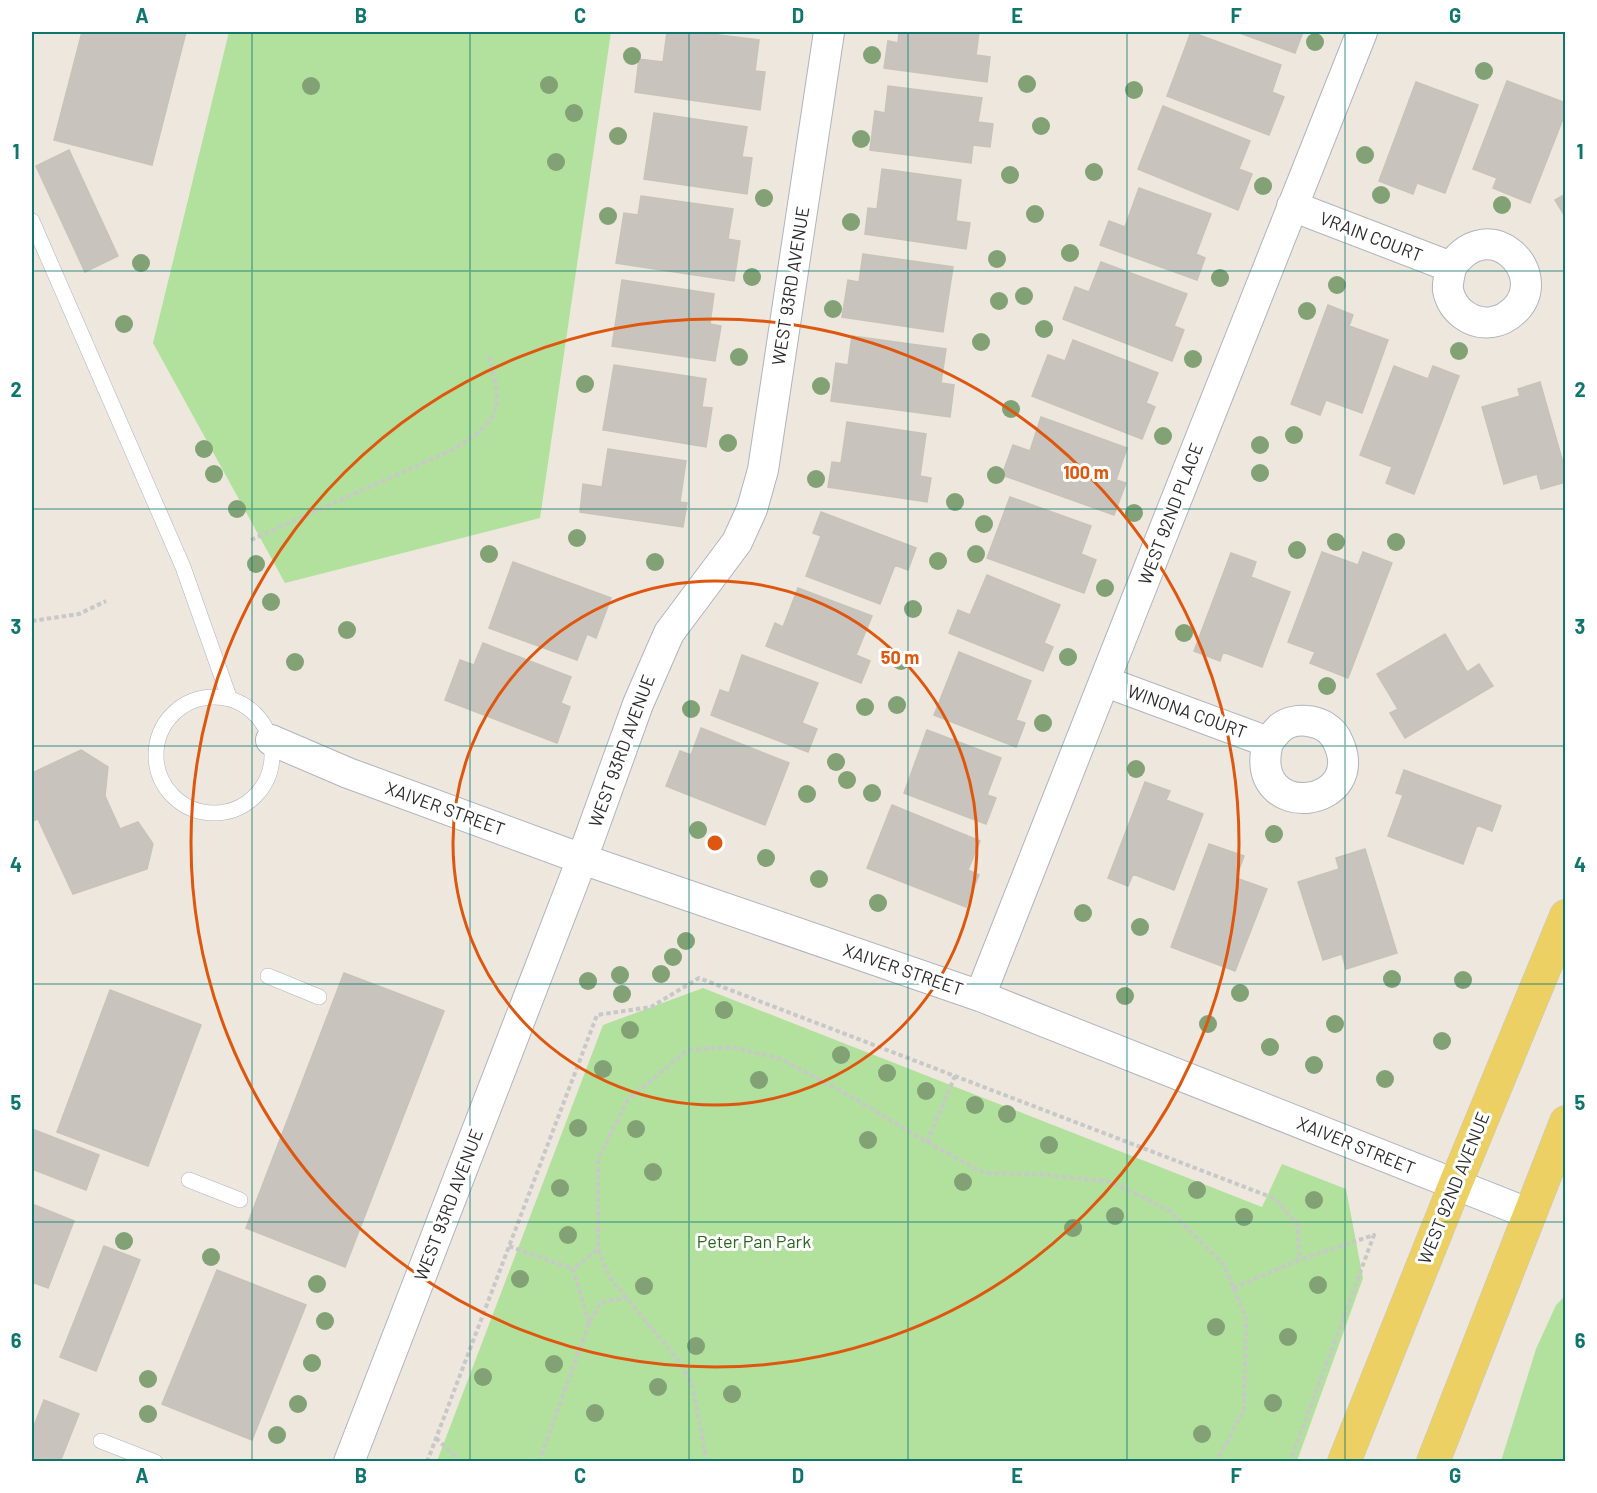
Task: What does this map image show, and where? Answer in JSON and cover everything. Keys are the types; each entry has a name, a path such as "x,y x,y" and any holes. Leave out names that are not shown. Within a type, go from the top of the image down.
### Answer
{"main road":[{"name":"WEST 92ND AVENUE","path":"1344,1461 1566,916"},
{"path":"1433,1461 1566,1122"}],"street":[{"name":"WEST 93RD AVENUE","path":"350,1461 582,859 638,704 669,633 736,542 752,509 763,470 829,32"},
{"name":"WEST 92ND PLACE","path":"980,996 1362,32"},
{"name":"VRAIN COURT","path":"1292,206 1451,267"},
{"name":"WINONA COURT","path":"1106,682 1268,742"},
{"name":"XAIVER STREET","path":"271,740 348,773 582,859 980,996 1530,1214"}],"lane":[{"path":"32,221 183,567 229,697"},
{"path":"209,696 229,697 256,713 271,740 272,760 267,780 255,797 238,808 218,813 198,812 180,803 166,788 157,770 155,749 161,729 172,712 189,701 209,696"},
{"path":"268,976 319,997"},
{"path":"189,1180 240,1200"},
{"path":"101,1440 155,1461"}],"path":[{"path":"252,540 454,450 477,434 491,419 498,402 488,353"},
{"path":"32,621 79,614 106,601"},
{"path":"427,1461 597,1015 651,1007 699,978 1276,1199 1298,1226 1299,1260"},
{"path":"707,1461 692,1384 678,1360 610,1278 598,1249 598,1159 627,1101 687,1050 732,1047 781,1059 984,1173 1039,1174 1112,1182 1170,1211 1224,1265 1246,1318 1244,1410 1216,1461"},
{"path":"927,1142 955,1076"},
{"path":"1233,1288 1299,1260 1374,1235 1290,1461"},
{"path":"509,1246 573,1269"},
{"path":"573,1269 598,1249"},
{"path":"573,1269 590,1323"},
{"path":"539,1461 590,1323 601,1302 626,1298"},
{"path":"436,1438 461,1461"}],"green space":[{"path":"229,32 611,32 540,518 285,583 153,343"},
{"name":"Peter Pan Park","path":"703,988 1262,1207 1282,1164 1346,1189 1363,1278 1297,1461 437,1461 603,1025"},
{"path":"1565,1296 1565,1461 1501,1461 1536,1349 1556,1305"}],"building":[{"path":"82,32 186,32 152,165 54,140"},
{"path":"667,32 695,32 759,40 755,71 765,72 760,110 635,92 639,59 663,62"},
{"path":"899,32 979,32 976,55 990,57 987,82 884,68 888,41 898,43"},
{"path":"1191,32 1281,65 1272,92 1284,97 1269,135 1167,96"},
{"path":"1237,32 1303,32 1295,53"},
{"path":"1507,81 1566,103 1566,111 1530,203 1493,188 1497,178 1473,169"},
{"path":"1416,82 1478,105 1445,193 1417,183 1413,194 1379,181"},
{"path":"888,86 982,98 978,122 993,124 990,147 973,145 971,163 870,150 875,111 885,113"},
{"path":"1163,106 1250,141 1239,169 1252,174 1238,210 1138,169"},
{"path":"654,113 747,127 742,157 752,158 747,194 644,179"},
{"path":"69,150 118,256 85,272 36,166"},
{"path":"882,169 961,180 956,221 970,223 966,249 865,234 868,208 877,209"},
{"path":"1139,188 1211,214 1196,254 1205,258 1197,280 1100,245 1109,221 1125,227"},
{"path":"1566,194 1566,218 1555,200"},
{"path":"641,196 733,209 728,239 740,241 734,281 616,263 624,213 638,215"},
{"path":"863,254 953,267 943,332 842,317 848,280 859,282"},
{"path":"1101,262 1187,294 1174,326 1184,330 1172,361 1063,319 1075,287 1089,292"},
{"path":"622,280 714,294 710,324 721,326 715,361 612,346"},
{"path":"1328,305 1353,315 1349,326 1388,340 1362,413 1326,400 1320,415 1291,404"},
{"path":"852,336 946,349 941,383 954,385 950,417 831,401 836,363 848,365"},
{"path":"1073,340 1158,373 1146,403 1155,407 1142,439 1032,396 1048,355 1065,361"},
{"path":"614,365 706,379 702,407 712,408 706,447 603,430"},
{"path":"1394,366 1428,379 1433,366 1459,376 1414,494 1386,483 1392,467 1360,455"},
{"path":"1540,382 1566,473 1566,482 1541,489 1537,474 1504,484 1482,407 1520,396 1518,389"},
{"path":"1041,417 1127,448 1116,480 1126,483 1114,515 1002,475 1013,445 1030,451"},
{"path":"847,422 926,434 920,476 931,478 927,502 828,487 832,462 841,463"},
{"path":"608,449 686,461 680,502 687,503 683,527 580,512 583,484 602,487"},
{"path":"1010,497 1091,526 1081,554 1096,560 1084,593 987,558"},
{"path":"821,512 916,548 908,570 895,565 880,604 806,576 821,536 813,533"},
{"path":"1322,552 1358,565 1363,552 1392,563 1348,678 1310,663 1315,652 1288,642"},
{"path":"1231,553 1256,562 1251,577 1290,592 1262,667 1223,652 1220,661 1194,651"},
{"path":"513,562 611,598 596,638 587,634 577,660 489,628"},
{"path":"987,575 1060,605 1044,643 1053,647 1043,671 949,633 958,610 970,615"},
{"path":"798,588 872,616 856,655 870,661 861,683 766,646 775,623 783,627"},
{"path":"1445,634 1467,672 1479,664 1493,686 1405,738 1390,713 1398,709 1377,674"},
{"path":"483,643 571,677 561,703 570,707 557,743 445,700 460,660 474,665"},
{"path":"959,652 1031,681 1016,720 1025,723 1016,747 934,715"},
{"path":"742,655 818,683 802,723 817,729 808,752 711,715 720,690 729,693"},
{"path":"701,728 789,763 765,825 666,786 680,751 691,755"},
{"path":"927,730 1001,758 987,795 996,798 986,824 904,793"},
{"path":"81,750 108,767 105,796 120,829 138,822 153,844 147,869 73,894 38,819 32,821 32,773"},
{"path":"1404,770 1501,806 1492,831 1477,825 1463,864 1388,836 1403,795 1396,793"},
{"path":"1145,782 1170,791 1166,800 1203,814 1174,890 1133,874 1128,886 1108,878"},
{"path":"892,805 980,841 968,870 979,875 966,907 867,868"},
{"path":"1209,844 1244,856 1236,878 1267,889 1235,971 1171,947"},
{"path":"1365,849 1397,953 1346,969 1342,954 1323,960 1298,882 1339,869 1336,858"},
{"path":"344,973 444,1011 345,1267 246,1228"},
{"path":"110,990 201,1025 148,1166 57,1132"},
{"path":"32,1129 99,1155 86,1190 32,1169"},
{"path":"32,1204 74,1221 48,1288 32,1282"},
{"path":"104,1246 140,1260 96,1371 60,1357"},
{"path":"217,1270 306,1305 252,1440 162,1404"},
{"path":"44,1400 79,1414 60,1462 32,1462 32,1431"}]}
